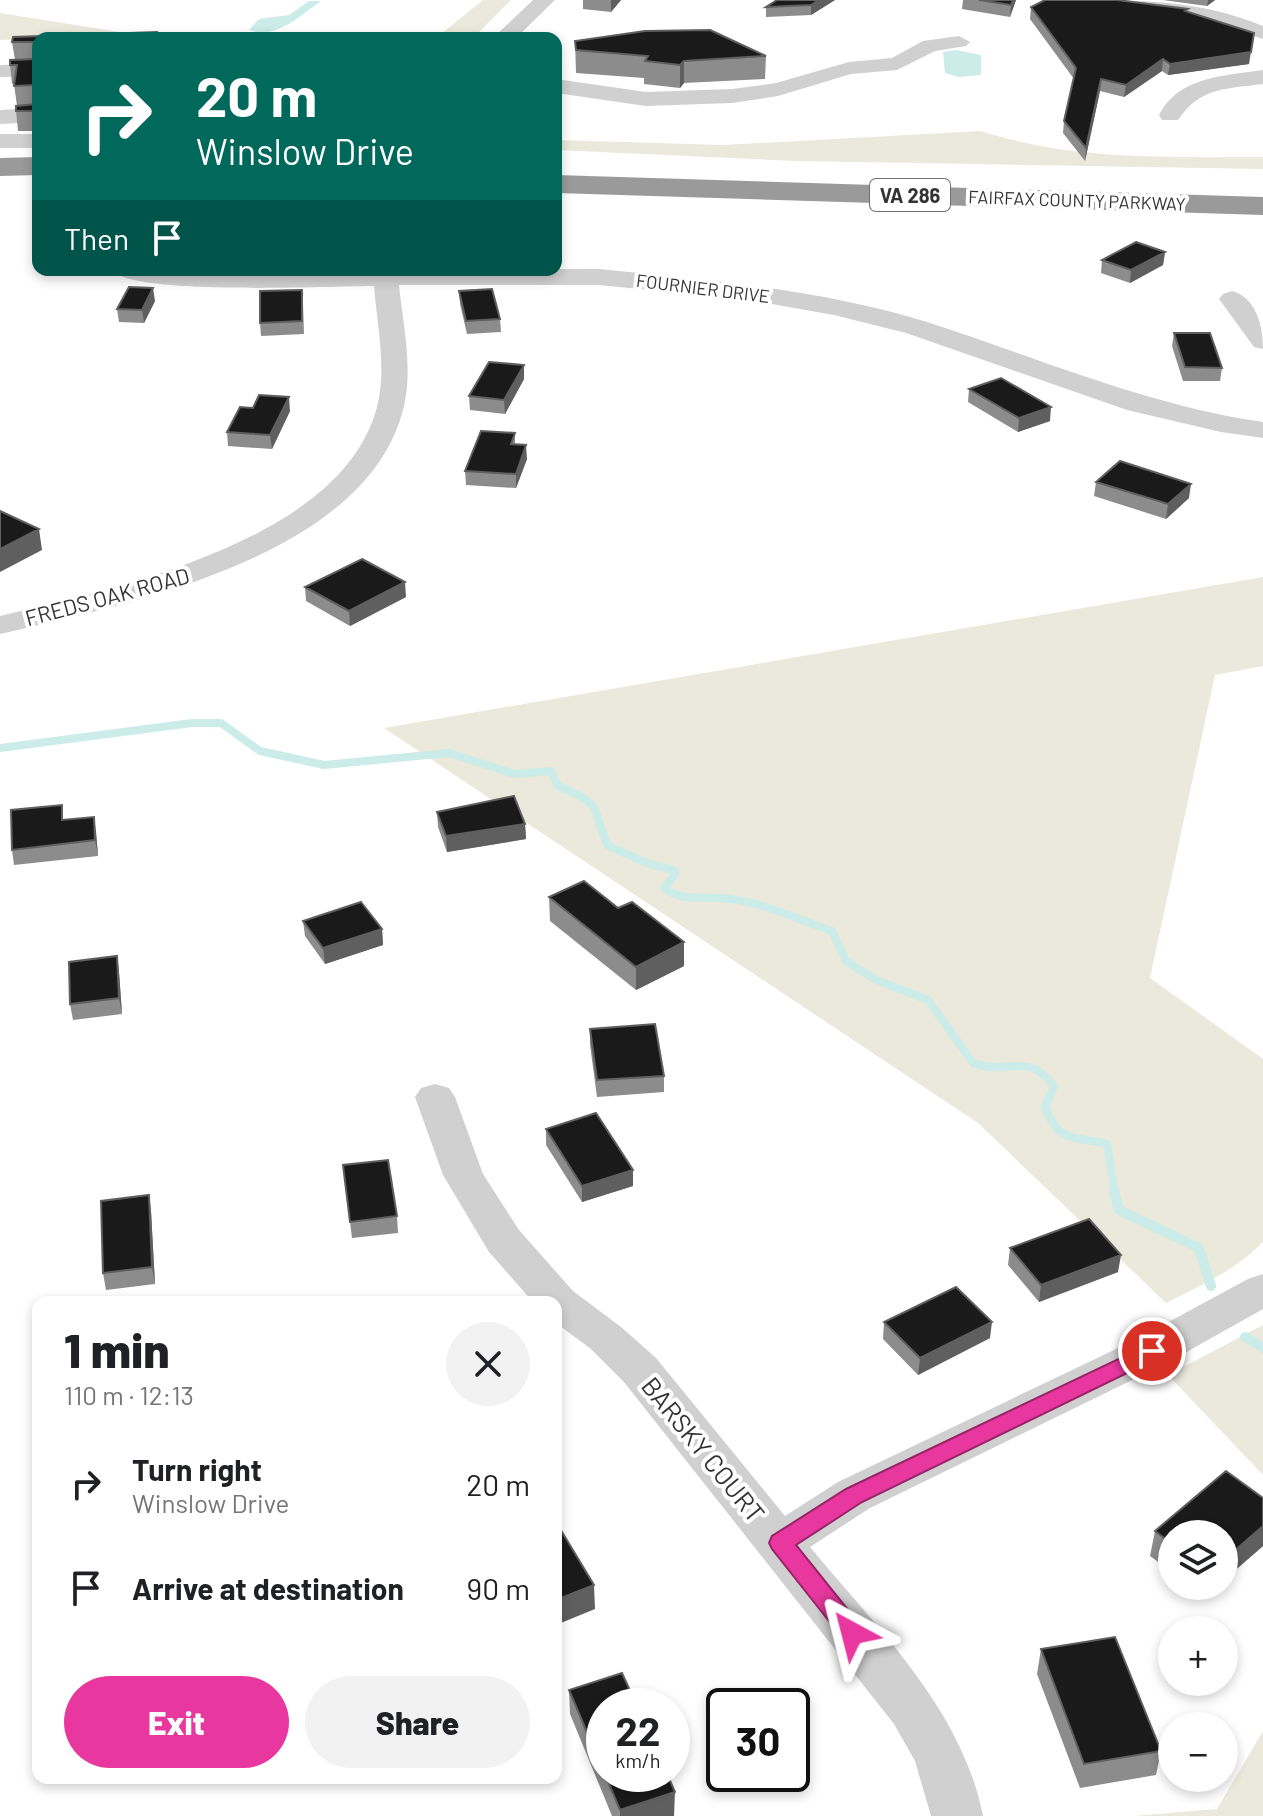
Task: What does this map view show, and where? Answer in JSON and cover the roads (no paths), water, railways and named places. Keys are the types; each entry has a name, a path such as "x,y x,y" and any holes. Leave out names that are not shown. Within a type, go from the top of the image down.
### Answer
{"highway":[{"name":"FAIRFAX COUNTY PARKWAY","path":"562,162 1263,183"},
{"path":"0,167 32,166"},
{"name":"FAIRFAX COUNTY PARKWAY","path":"562,184 1263,206"},
{"path":"0,190 32,188"}],"street":[{"path":"510,32 545,0"},
{"path":"1098,0 1157,5 1225,18 1263,33"},
{"path":"1225,18 1252,8"},
{"path":"562,87 669,100 723,96 778,89 849,68 897,64 930,45 959,42"},
{"path":"0,53 32,52"},
{"path":"0,71 32,70"},
{"path":"1170,115 1173,103 1191,91 1263,77"},
{"path":"0,88 32,87"},
{"path":"0,117 32,115"},
{"path":"0,141 32,141"},
{"name":"FOURNIER DRIVE","path":"156,276 172,279 300,276"},
{"name":"FREDS OAK ROAD","path":"0,625 134,592 198,572 281,531 337,493 373,450 392,406 393,365 385,276"},
{"name":"FOURNIER DRIVE","path":"527,276 598,277 687,284 782,297 915,327 1137,404 1221,424 1263,430"},
{"path":"1232,299 1263,341"},
{"name":"BARSKY COURT","path":"435,1097 463,1175 511,1250 553,1296"},
{"path":"780,1543 854,1495 1152,1351 1263,1290"},
{"name":"BARSKY COURT","path":"562,1305 606,1338 640,1370 913,1710 939,1756 957,1816"}],"water":[{"path":"309,1 321,1 278,29 269,32 249,30 259,19 289,15"},
{"path":"956,50 981,55 981,75 959,77 945,73 943,52"}],"waterway":[{"path":"0,748 192,723 221,723 260,751 324,765 449,753 514,774 551,771 558,786 584,798 594,808 608,846 652,865 674,870 675,874 664,888 670,892 690,898 747,902 832,931 846,961 876,980 928,1000 973,1063 996,1067 1025,1066 1044,1075 1054,1086 1045,1107 1056,1128 1070,1137 1107,1144 1115,1194"},
{"path":"1114,1192 1119,1210 1199,1248 1211,1286"},
{"path":"1245,1337 1263,1348"}]}
